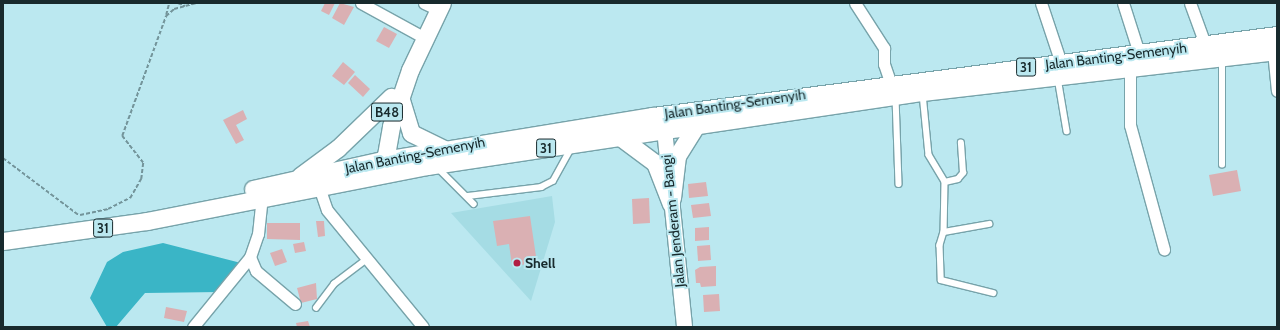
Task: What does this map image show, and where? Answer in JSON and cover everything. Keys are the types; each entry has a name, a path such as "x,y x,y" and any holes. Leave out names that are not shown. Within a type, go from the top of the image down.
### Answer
{"main road":[{"name":"B48","path":"383,160 395,98 425,38 435,6"},
{"name":"Jalan Banting-Semenyih","path":"3,241 98,228 201,208 221,208 262,198 431,165 620,137 663,122 696,125 894,90 922,92 1059,69 1139,53 1204,44 1276,46"},
{"name":"Jalan Banting-Semenyih","path":"201,208 215,197 383,160 444,149 663,122 1059,69 1130,68 1222,57 1276,46"},
{"path":"297,179 343,144 395,98 411,133 444,149"},
{"name":"Jalan Jenderam - Bangi","path":"663,122 684,327"},
{"path":"671,204 677,156 696,125"},
{"path":"620,137 655,163 671,204"},
{"path":"363,179 383,160 395,166 431,165"}],"street":[{"path":"361,3 425,38"},
{"path":"855,3 884,48 894,90"},
{"path":"1040,3 1059,69"},
{"path":"1123,3 1139,53"},
{"path":"1190,3 1204,44"},
{"path":"1276,46 1277,91"},
{"path":"1130,68 1130,125 1164,249"},
{"path":"319,188 327,210 423,327"},
{"path":"193,327 250,257 258,234 262,198"},
{"path":"250,257 256,271 295,304"}],"lane":[{"path":"1222,57 1222,165"},
{"path":"1059,69 1067,131"},
{"path":"894,90 899,184"},
{"path":"922,92 929,155 945,182 944,232 940,245 941,280 993,293"},
{"path":"945,182 958,179 963,173 961,143"},
{"path":"468,196 541,187 553,181 574,144"},
{"path":"431,165 455,189 468,196 474,204"},
{"path":"944,232 989,224"},
{"path":"316,308 334,284 367,258"}],"path":[{"path":"80,215 108,209 130,198 141,179 143,163 122,136 166,16 169,3"},
{"path":"178,3 185,6"},
{"path":"166,16 185,6 197,3"},
{"path":"3,158 98,228"}],"shaded area":[{"path":"552,196 555,222 531,301 451,213"}],"water":[{"path":"163,243 241,263 220,292 145,293 116,327 107,327 90,298 107,262 123,252"}],"building":[{"path":"325,3 335,3 329,15 321,11"},
{"path":"340,3 354,7 344,25 332,18"},
{"path":"384,27 397,34 389,48 376,41"},
{"path":"343,62 355,72 344,85 332,76"},
{"path":"355,75 370,89 363,97 348,83"},
{"path":"243,110 247,119 236,125 244,140 236,144 223,120"},
{"path":"1237,170 1241,191 1213,196 1209,175"},
{"path":"706,182 708,196 689,198 688,184"},
{"path":"649,198 650,223 633,224 632,199"},
{"path":"709,203 711,216 693,218 691,205"},
{"path":"530,216 537,263 512,266 509,244 497,246 493,221"},
{"path":"316,221 324,221 325,236 318,237"},
{"path":"267,223 300,223 300,240 267,239"},
{"path":"709,227 709,240 695,241 695,228"},
{"path":"304,242 306,251 295,253 293,244"},
{"path":"710,245 711,260 698,261 697,246"},
{"path":"282,249 287,262 275,266 270,253"},
{"path":"716,266 716,286 701,287 700,283 696,283 695,270 700,267"},
{"path":"316,283 317,299 301,303 297,288"},
{"path":"719,294 720,311 704,312 703,295"},
{"path":"166,307 187,311 184,322 164,318"},
{"path":"308,321 310,327 297,327 296,323"}],"place":[{"name":"Shell","path":"517,263"}]}
